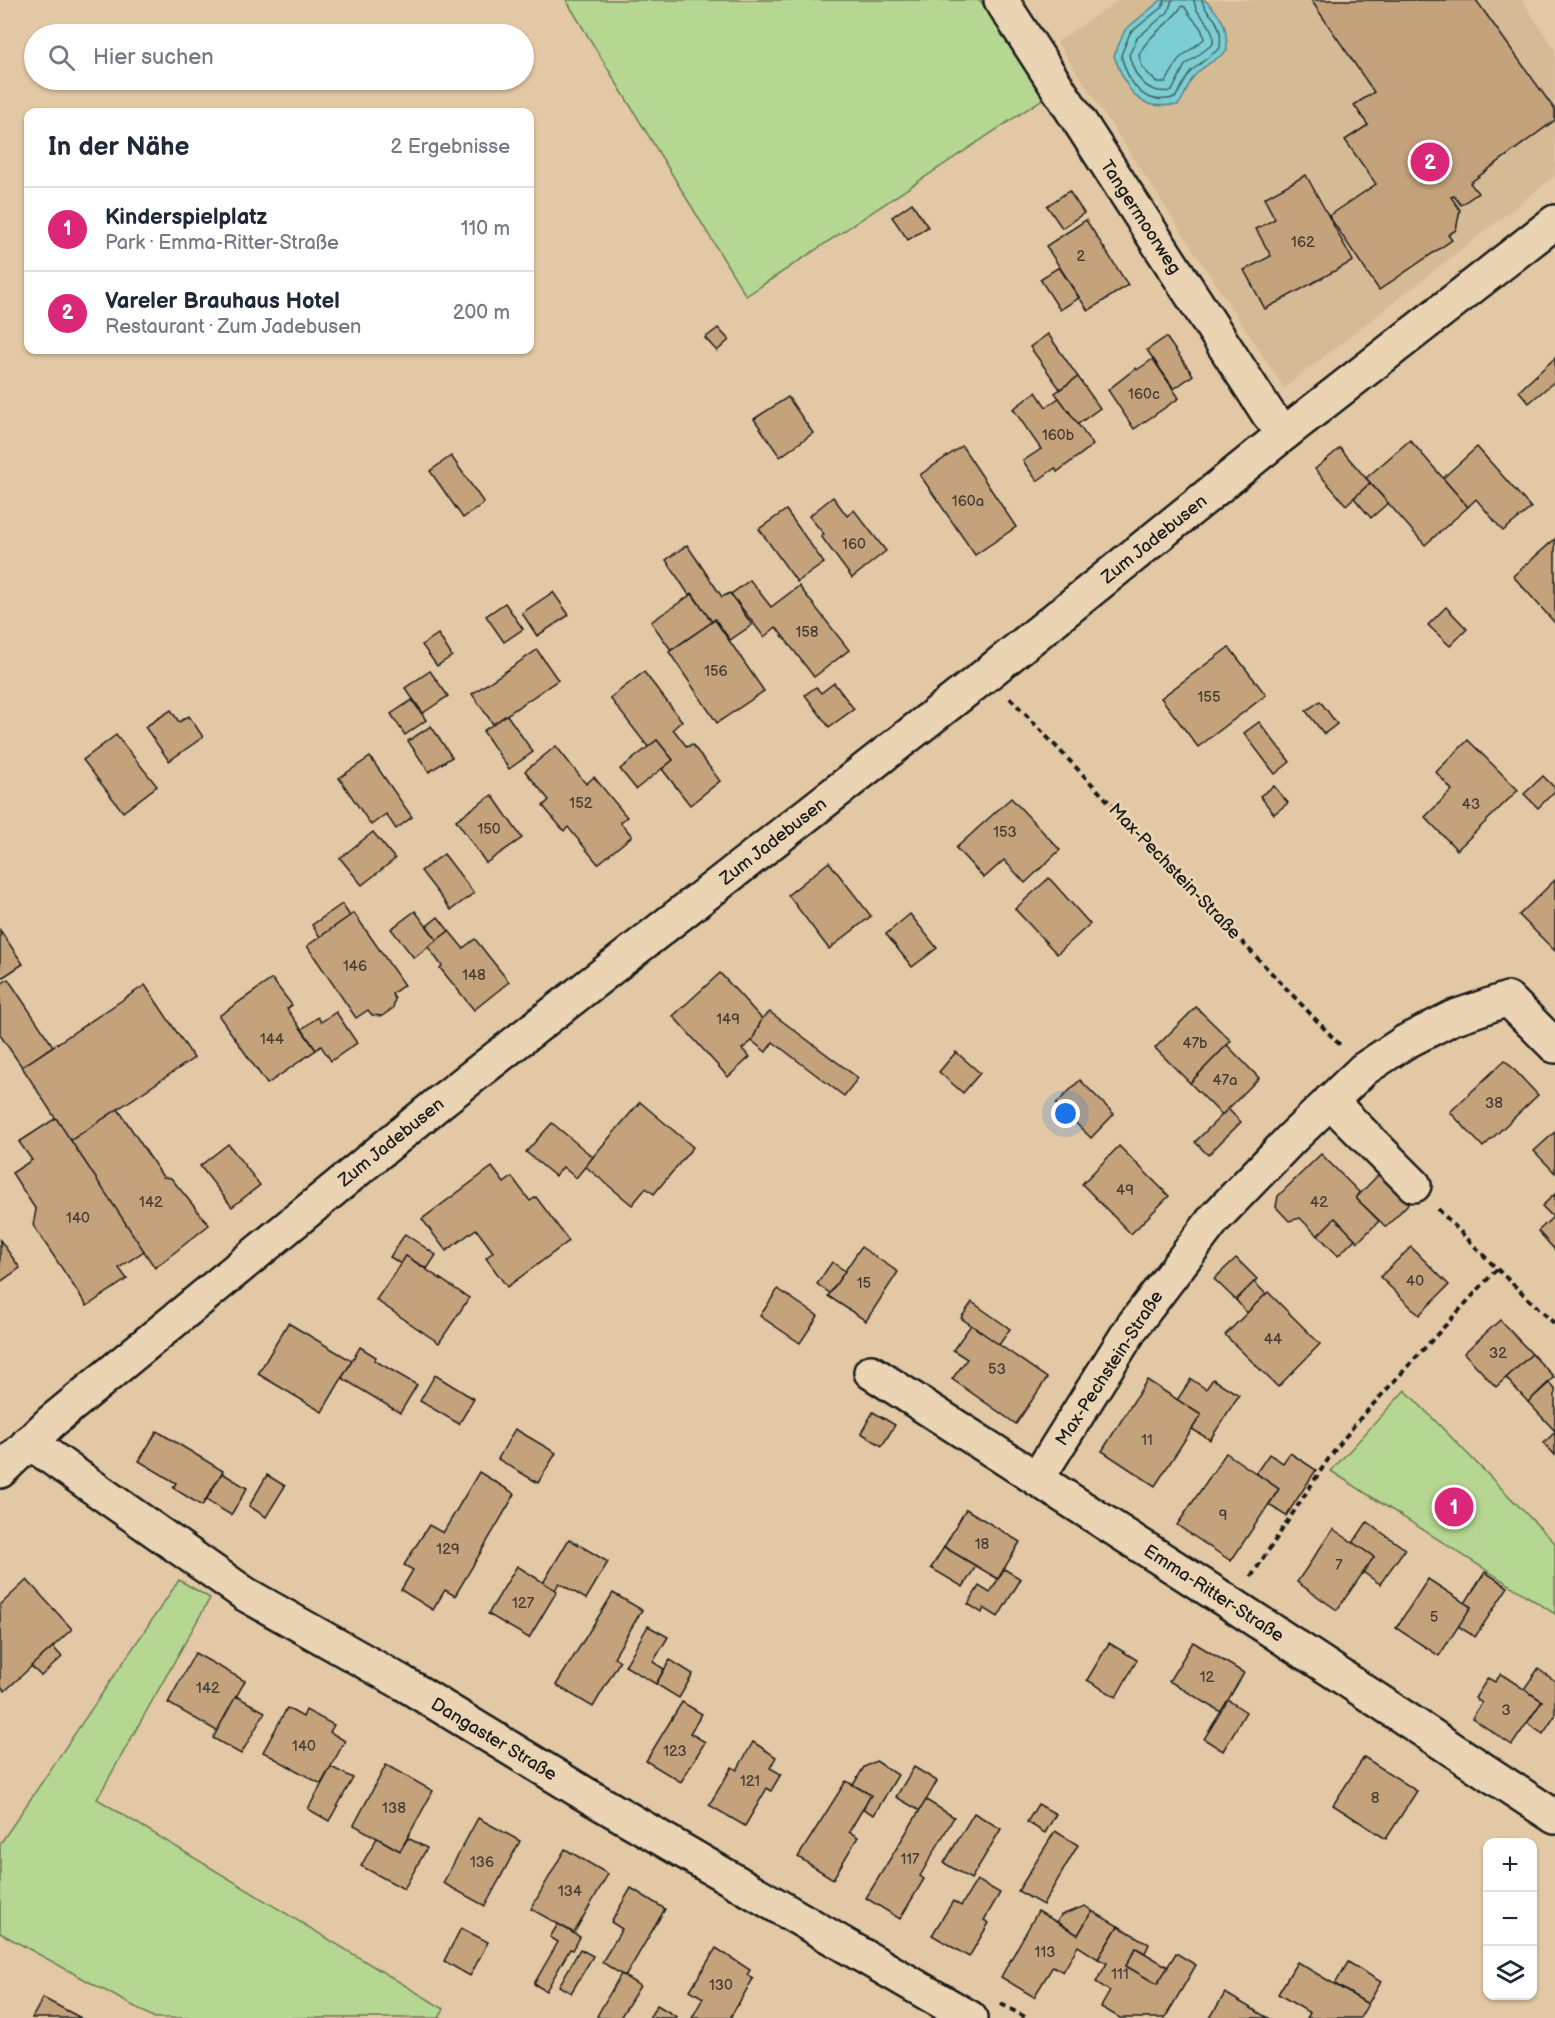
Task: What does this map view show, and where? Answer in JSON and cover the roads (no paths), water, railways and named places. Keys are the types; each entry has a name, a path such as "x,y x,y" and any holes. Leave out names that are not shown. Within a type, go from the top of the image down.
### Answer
{"street":[{"name":"Tangermoorweg","path":"1000,0 1269,415 1285,433"},
{"name":"Zum Jadebusen","path":"0,1471 29,1442 440,1102 987,674 1285,433 1555,222"},
{"name":"Max-Pechstein-Straße","path":"1037,1479 1132,1327 1214,1219 1364,1069 1406,1042 1452,1018 1508,999 1555,1046"},
{"path":"1330,1101 1414,1185"},
{"name":"Emma-Ritter-Straße","path":"871,1372 1233,1605 1555,1817"},
{"name":"Dangaster Straße","path":"29,1442 245,1594 403,1683 585,1794 970,2018"}],"water":[{"path":"1161,0 1205,0 1223,23 1226,35 1227,51 1195,75 1178,105 1160,106 1142,101 1131,91 1114,56 1125,30"}],"place":[{"name":"Vareler Brauhaus Hotel","path":"1430,162"},
{"name":"Kinderspielplatz","path":"1454,1507"}]}
